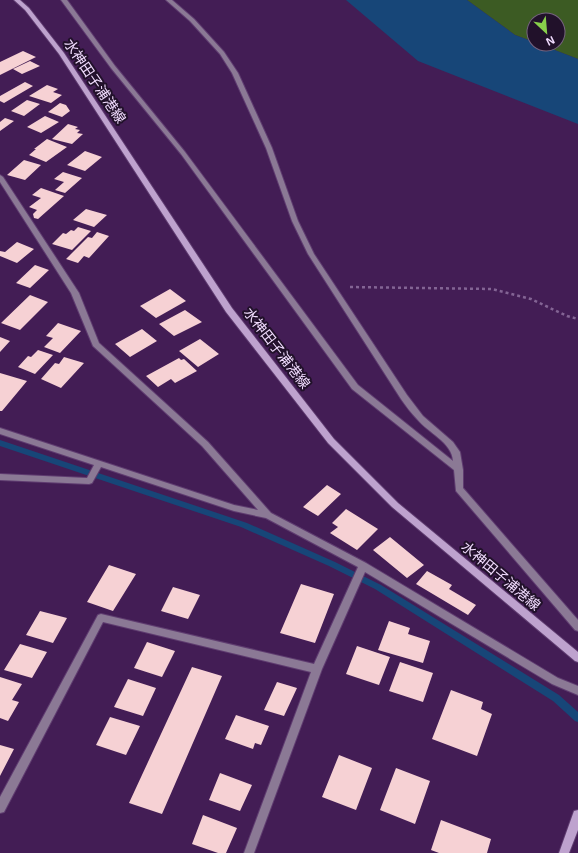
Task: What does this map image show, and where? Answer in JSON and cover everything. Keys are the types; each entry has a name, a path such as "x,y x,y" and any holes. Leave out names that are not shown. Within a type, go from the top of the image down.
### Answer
{"main road":[{"name":"水神田子浦港線","path":"17,0 27,9 61,53 230,310 331,440 395,505 578,658"},
{"path":"564,853 578,815"}],"street":[{"path":"64,0 113,66 183,153 355,387 459,470"},
{"path":"169,0 192,20 222,53 235,73 269,148 295,220 311,254 408,403 420,418 450,444 457,454 459,489 578,627"},
{"path":"0,176 75,293 96,344 205,444 268,516"},
{"path":"0,431 234,508 268,516 363,566 555,681 578,690"},
{"path":"0,477 89,481 99,464"},
{"path":"249,853 317,669 363,566"},
{"path":"0,808 101,618 317,669"}],"path":[{"path":"333,287 492,289 531,299 567,316 578,318"}],"green space":[{"path":"467,0 578,0 578,59 560,52 566,52 566,12 526,12 526,39 515,35"}],"water":[{"path":"346,0 467,0 515,35 526,39 526,52 560,52 578,59 578,124 418,61"}],"building":[{"path":"23,51 36,57 0,75 0,62"},
{"path":"30,61 40,66 22,74 13,69"},
{"path":"25,82 33,86 4,103 0,101 0,96"},
{"path":"47,85 58,89 53,92 62,95 51,103 29,96"},
{"path":"27,100 40,104 24,116 11,111"},
{"path":"60,103 66,105 70,111 62,117 48,112"},
{"path":"45,116 59,122 41,133 27,127"},
{"path":"5,118 14,121 0,131 0,122"},
{"path":"68,124 78,127 75,129 80,130 77,133 83,134 72,144 52,139"},
{"path":"47,139 67,147 46,162 29,155 36,149 34,149"},
{"path":"85,151 102,157 85,171 67,165"},
{"path":"24,160 41,165 25,180 7,175"},
{"path":"63,172 82,178 65,193 55,190 64,182 54,179"},
{"path":"41,188 64,196 38,219 34,218 33,214 37,210 29,207 41,198 32,195"},
{"path":"86,209 107,215 94,227 73,220"},
{"path":"78,227 91,231 72,250 52,244 63,233 66,234 71,230 74,231"},
{"path":"97,232 109,236 89,258 84,256 78,263 66,259 88,237 92,238"},
{"path":"17,242 34,249 17,263 0,256 0,251 5,252"},
{"path":"35,265 49,270 30,288 16,283"},
{"path":"170,289 186,301 156,318 140,306"},
{"path":"30,295 48,302 20,330 1,323"},
{"path":"185,310 202,322 174,336 159,324"},
{"path":"58,323 81,331 60,353 44,347 53,338 46,336"},
{"path":"142,329 157,341 130,357 115,344"},
{"path":"0,337 10,341 0,352"},
{"path":"200,339 219,354 198,367 179,351"},
{"path":"38,350 53,355 35,374 18,367 28,356 31,357"},
{"path":"64,357 84,363 61,388 41,379 55,363 59,364"},
{"path":"179,358 181,360 184,359 197,371 175,383 171,379 158,387 146,376"},
{"path":"0,373 27,381 2,411 0,411"},
{"path":"327,485 341,494 318,516 303,507"},
{"path":"346,509 378,529 357,550 330,533 338,527 332,523"},
{"path":"390,537 424,565 407,578 373,550"},
{"path":"109,565 136,574 113,611 87,602"},
{"path":"427,571 452,585 449,589 476,605 468,615 416,584"},
{"path":"301,584 334,594 315,643 280,633"},
{"path":"173,587 200,595 188,619 161,611"},
{"path":"40,611 67,618 53,643 26,635"},
{"path":"389,621 410,628 408,634 430,641 423,663 378,650"},
{"path":"147,642 175,651 162,677 134,668"},
{"path":"20,644 47,652 32,678 4,670"},
{"path":"357,646 390,657 379,685 346,674"},
{"path":"400,662 433,673 423,702 389,691"},
{"path":"192,667 222,676 162,814 129,803"},
{"path":"0,677 22,684 12,700 19,702 8,721 0,718"},
{"path":"128,679 156,688 143,716 114,707"},
{"path":"277,682 297,688 284,716 264,710"},
{"path":"451,690 483,702 481,709 492,714 477,756 432,739"},
{"path":"236,715 269,726 261,745 255,743 253,749 225,739"},
{"path":"110,717 140,726 126,755 96,745"},
{"path":"0,745 14,749 0,776"},
{"path":"339,755 372,768 356,810 322,797"},
{"path":"396,768 430,781 415,824 380,810"},
{"path":"220,773 252,785 240,811 209,800"},
{"path":"203,815 237,828 226,853 218,853 192,844"},
{"path":"441,820 491,839 487,853 439,853 431,850"}],"waterway":[{"path":"0,443 244,525 332,564 378,587 556,698 578,718"}]}
